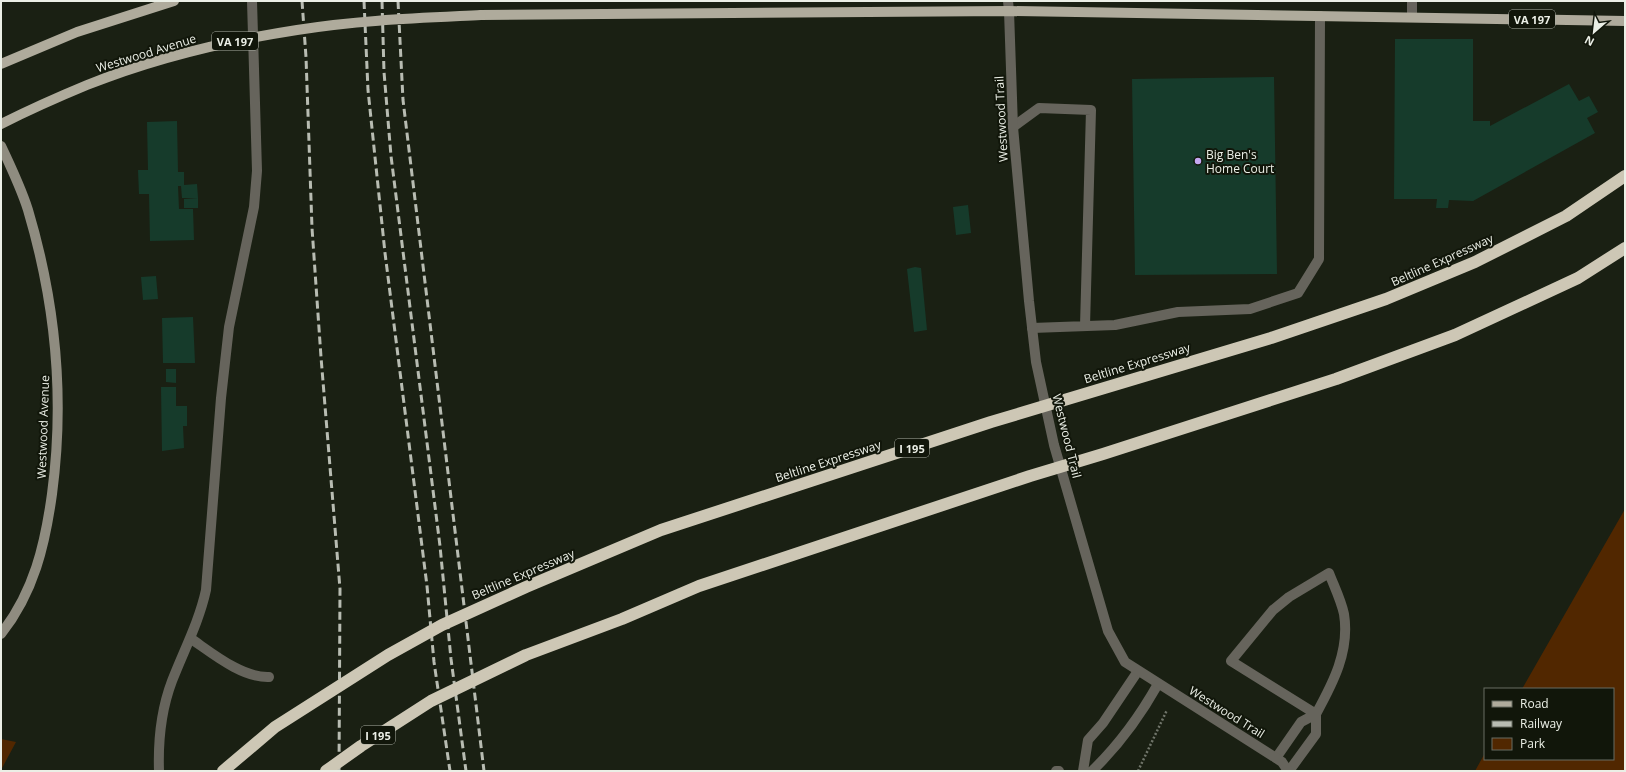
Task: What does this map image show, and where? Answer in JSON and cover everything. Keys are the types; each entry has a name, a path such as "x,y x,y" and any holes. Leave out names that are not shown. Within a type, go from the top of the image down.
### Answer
{"highway":[{"name":"Beltline Expressway","path":"223,771 275,727 388,655 442,625 526,587 661,530 991,422 1271,338 1386,299 1482,259 1566,216 1625,176"},
{"name":"I 195","path":"326,771 361,746 432,701 526,655 622,619 699,586 1030,476 1336,379 1455,335 1578,278 1625,248"}],"main road":[{"path":"1,64 77,32 174,1"},
{"name":"Westwood Avenue","path":"1,124 61,96 128,70 169,58 236,41 299,29 382,20 481,16 1008,6 1320,16 1625,21"},
{"name":"Westwood Avenue","path":"1,146 28,209 40,254 50,306 56,349 59,389 55,471 43,546 37,568 24,598 11,621 1,634"}],"street":[{"path":"159,771 158,747 161,723 167,698 202,606 206,590 220,398 229,327 254,207 257,170 252,1"},
{"path":"1412,1 1412,17"},
{"name":"Westwood Trail","path":"1008,6 1013,127 1036,362 1054,445 1108,631 1125,662 1282,762 1288,771"},
{"path":"1032,328 1115,325 1178,312 1250,309 1298,293 1319,259 1320,16"},
{"path":"1013,127 1039,108 1091,110 1085,326"},
{"path":"1288,771 1316,734 1316,714 1336,675 1344,644 1345,625 1343,612 1329,573 1288,597 1273,610 1231,662 1316,714"},
{"path":"190,638 232,666 261,677 270,677"},
{"path":"1083,771 1088,740 1103,723 1138,671"},
{"path":"1092,771 1108,756 1135,722 1158,684"},
{"path":"1276,758 1301,722 1316,714"}],"path":[{"path":"1138,771 1175,694"}],"green space":[{"path":"1625,509 1625,771 1475,771 1484,755 1484,760 1614,760 1614,688 1523,688"},
{"path":"1,739 16,742 1,770"}],"building":[{"path":"1395,39 1473,39 1473,121 1490,121 1490,126 1569,84 1579,101 1589,96 1598,112 1587,118 1595,133 1473,201 1449,200 1448,208 1436,208 1437,199 1394,199"},
{"path":"1274,77 1277,274 1135,275 1132,79"},
{"path":"177,121 178,172 184,172 184,185 197,184 198,198 182,198 181,186 178,186 179,209 193,209 194,240 150,241 149,194 139,194 138,170 148,170 147,122"},
{"path":"198,198 198,208 184,208 184,199"},
{"path":"968,205 971,233 956,235 953,207"},
{"path":"915,267 921,268 927,330 914,332 907,269"},
{"path":"156,276 158,299 143,300 141,277"},
{"path":"193,317 195,363 163,363 162,318"},
{"path":"166,369 176,369 176,383 166,382"},
{"path":"161,387 176,387 176,406 187,406 187,426 183,426 184,448 162,451"}],"railway":[{"path":"302,1 306,57 312,228 340,589 339,771"},
{"path":"364,1 368,90 385,253 427,586 434,662 450,771"},
{"path":"382,1 384,72 391,156 440,546 451,659 466,771"},
{"path":"398,1 403,100 484,771"}],"place":[{"name":"Big Ben's Home Court","path":"1198,161"}]}
